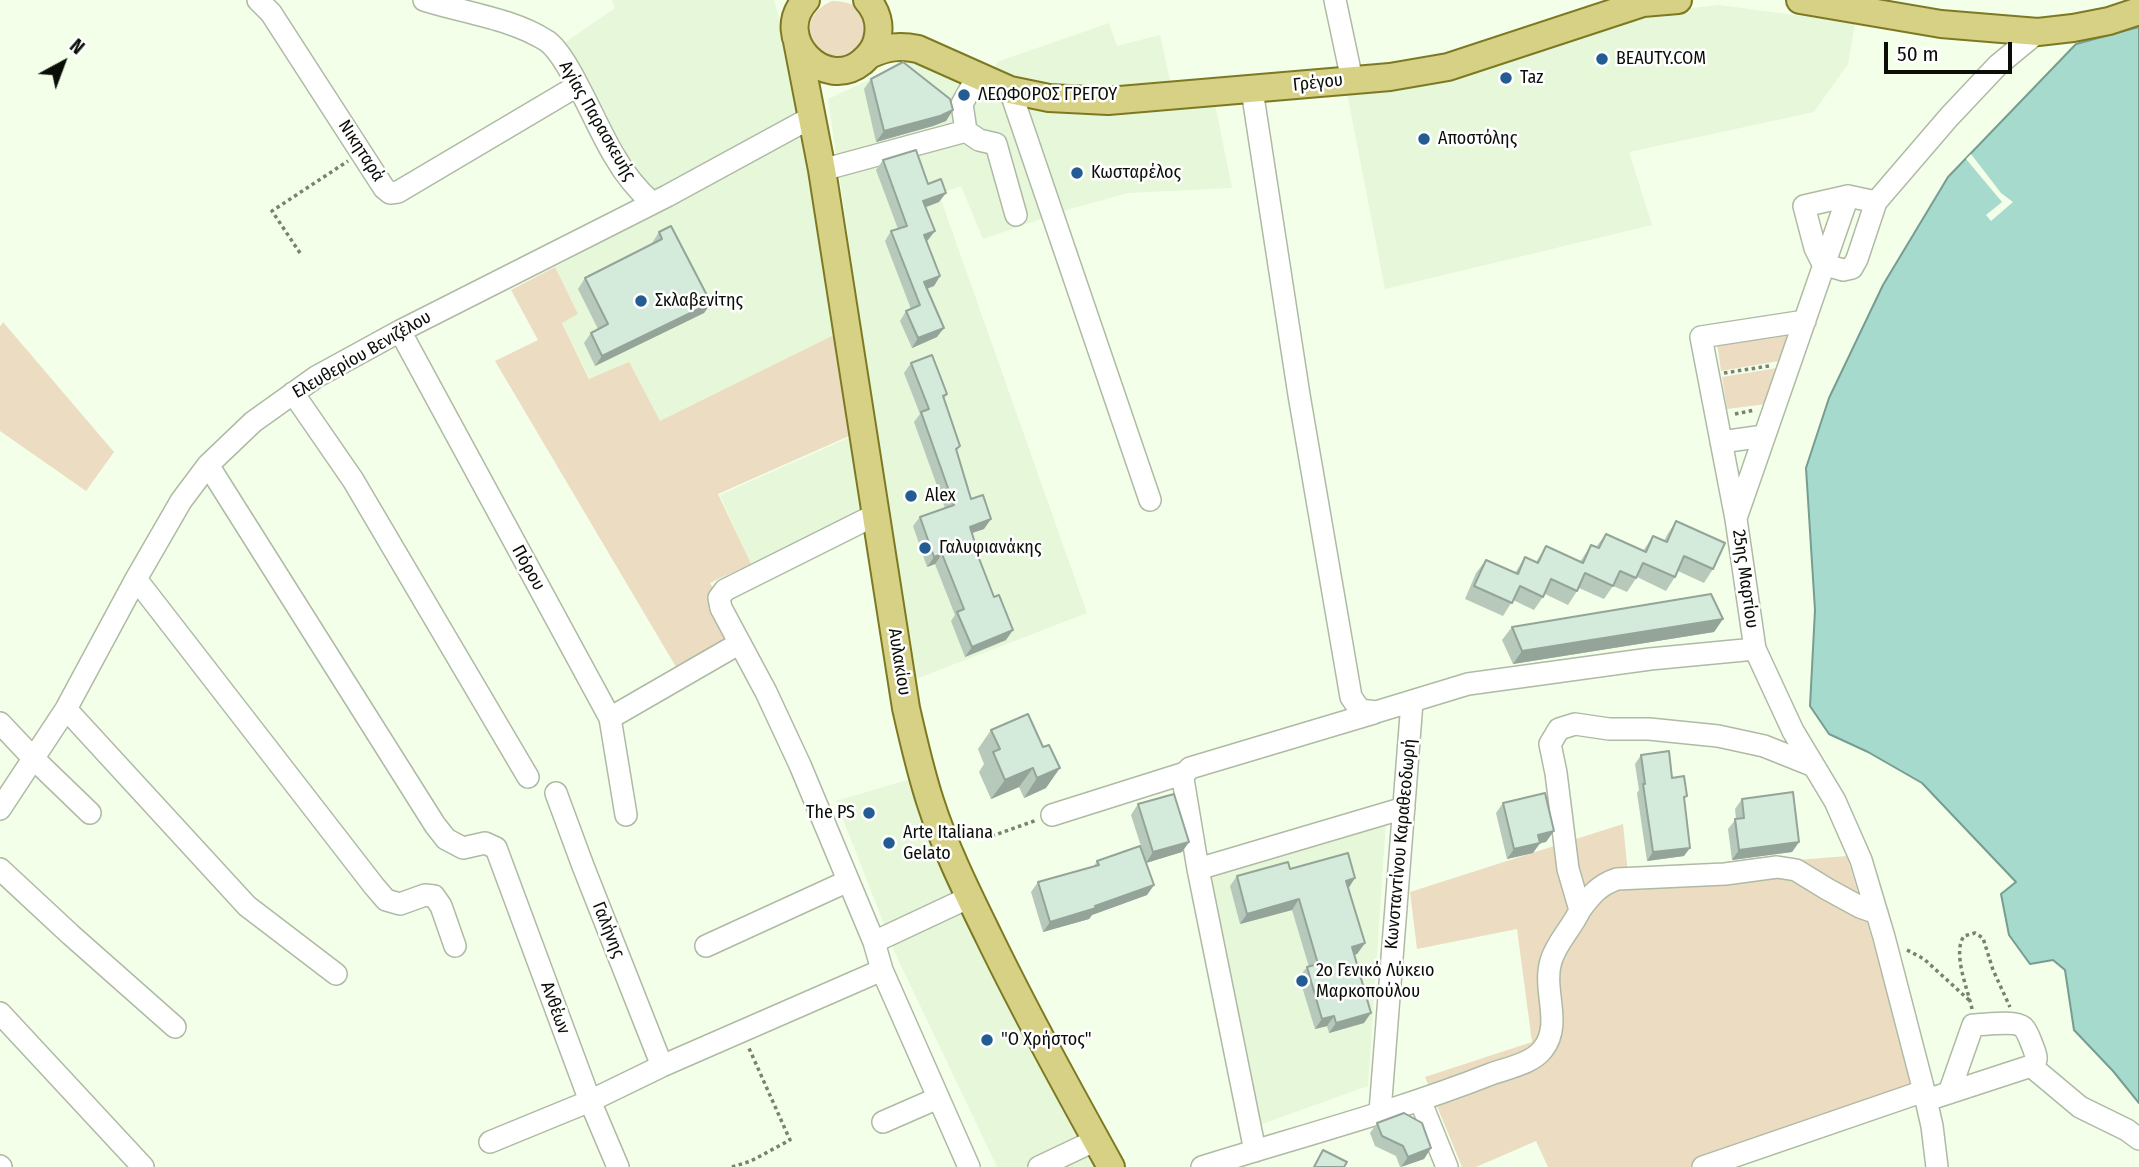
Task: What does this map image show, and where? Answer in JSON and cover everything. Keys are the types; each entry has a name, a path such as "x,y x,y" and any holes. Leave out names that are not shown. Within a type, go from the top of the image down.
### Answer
{"main road":[{"name":"Αυλακίου","path":"788,0 822,170 906,708 917,755 949,853 1028,1016 1111,1167"},
{"path":"806,0 797,14 796,35 804,55 815,65 829,70 844,70"},
{"name":"Γρέγου","path":"844,70 858,65 869,55 882,49 900,46 918,49 1010,90 1049,98 1108,102 1252,90 1390,77 1448,67 1643,3 1678,0"},
{"path":"1800,0 1941,24 2038,32 2085,26 2139,11"},
{"path":"869,3 877,18 879,31 876,44 869,55"},
{"name":"Γρέγου","path":"869,3 906,34 954,65"},
{"path":"812,117 818,92 834,75 844,70"}],"street":[{"name":"Νικηταρά","path":"258,0 271,13 384,188 390,193 398,192 577,86"},
{"name":"Αγίας Παρασκευής","path":"424,0 527,30 550,43 564,61 631,183 652,203"},
{"path":"1335,0 1352,80"},
{"path":"1876,202 1848,197 1804,206 1815,248 1823,264 1843,270 1852,268 1876,202 1998,65 2038,32"},
{"path":"977,77 962,104 966,131 979,140 996,144 1026,136"},
{"path":"1010,90 1150,500"},
{"path":"1252,90 1299,395 1351,697 1360,710 1376,712"},
{"name":"Ελευθερίου Βενιζέλου","path":"0,809 66,709 181,501 208,465 253,422 316,377 400,331 652,203 812,117"},
{"path":"822,170 966,131"},
{"path":"996,144 1016,215"},
{"name":"25ης Μαρτίου","path":"1848,197 1736,519 1755,649 1793,731 1840,813 1861,860 1926,1096 1937,1167"},
{"path":"1736,519 1701,337 1805,321"},
{"name":"Πόρου","path":"400,331 610,718 626,815"},
{"path":"293,393 353,480 528,778"},
{"path":"1721,442 1764,436"},
{"name":"Ανθέων","path":"208,465 435,825 446,839 463,848 485,843 496,848 590,1101 618,1167"},
{"path":"875,515 725,590 719,598 721,608 766,692 800,765 874,942 882,970 969,1167"},
{"path":"136,579 386,900 400,904 425,895 435,896 455,946"},
{"path":"610,718 740,643"},
{"path":"1255,1151 1198,869 1183,779 1185,773 1190,768 1468,684 1650,659 1755,649"},
{"name":"Κωνσταντίνου Καραθεοδωρή","path":"1380,1112 1412,702"},
{"path":"66,709 247,905 336,974"},
{"path":"0,723 90,813"},
{"path":"1580,910 1568,869 1550,744 1559,729 1575,724 1609,729 1649,729 1718,736 1764,746 1814,766"},
{"path":"1052,815 1185,773"},
{"name":"Γαλήνης","path":"556,793 663,1066"},
{"path":"1198,869 1404,808"},
{"path":"1202,1167 1420,1100 1532,1059 1544,1049 1551,1032 1552,1011 1548,985 1551,960 1580,910 1593,892 1606,883 1617,879 1725,874 1777,867 1796,870 1827,890 1877,913"},
{"path":"0,869 71,936 175,1027"},
{"path":"706,946 848,881"},
{"path":"874,942 970,897"},
{"path":"490,1142 590,1101 882,970"},
{"path":"0,1013 143,1167"},
{"path":"1703,1167 1926,1096 1950,1093 2031,1066 2036,1058 2028,1034 2021,1026 2014,1024 1973,1025 1950,1093"},
{"path":"2031,1066 2080,1107 2127,1130 2139,1139"},
{"path":"884,1122 938,1098"},
{"path":"1420,1100 1447,1167"},
{"path":"1038,1167 1096,1140"}],"path":[{"path":"300,253 272,211 361,152"},
{"path":"1708,376 1790,363"},
{"path":"1716,417 1775,407"},
{"path":"935,816 967,833 992,836 1052,815"},
{"path":"1973,1025 1961,965 1960,945 1964,936 1975,933 1985,942 1991,964 2012,1012 2014,1024"},
{"path":"1884,937 1924,959 1970,1001"},
{"path":"732,1167 751,1161 790,1140 741,1032"}],"shaded area":[{"path":"612,0 774,0 806,114 649,193 560,46 615,8"},
{"path":"832,1 848,3 857,8 868,23 865,45 838,60 822,55 811,39 810,32 815,14"},
{"path":"1719,5 1855,23 1848,64 1814,112 1629,152 1652,225 1385,289 1347,93 1650,13"},
{"path":"1109,23 1117,46 1160,35 1172,89 1094,94 993,73 997,62"},
{"path":"910,61 1010,104 1085,115 1215,104 1232,188 1128,193 1070,209 983,239 961,186 939,194 1087,613 913,680 828,99"},
{"path":"816,126 844,330 660,422 629,363 590,379 562,322 578,314 555,267"},
{"path":"555,267 578,314 562,323 589,379 629,362 660,421 844,330 858,432 718,494 751,564 710,583 742,635 679,672 495,361 538,340 511,290"},
{"path":"3,322 114,452 86,491 0,431 0,327"},
{"path":"1788,333 1779,361 1721,371 1717,343"},
{"path":"1777,368 1766,404 1727,409 1722,377"},
{"path":"857,434 872,513 752,568 720,495"},
{"path":"914,778 1102,1167 997,1167 896,955 836,801"},
{"name":"2ο Γενικό Λύκειο Μαρκοπούλου","path":"1386,821 1368,1086 1259,1125 1207,876"},
{"path":"1623,824 1628,874 1847,856 1916,1086 1702,1167 1548,1167 1536,1141 1476,1167 1462,1167 1425,1077 1532,1042 1517,929 1417,949 1410,892"}],"water":[{"path":"2139,27 2139,1103 2074,1030 2065,970 2053,960 2030,964 2009,935 2001,894 2016,882 1922,783 1868,752 1829,734 1810,706 1815,610 1806,468 1829,398 1883,285 1948,177 2076,44"}],"pier":[{"path":"1971,154 2001,193 2013,202 1991,221 1986,215 2002,202 1966,159"}],"building":[{"path":"903,62 950,99 953,110 884,131 871,79"},
{"path":"916,150 928,184 941,179 946,193 923,201 935,231 924,235 940,276 924,282 944,328 918,338 906,311 920,305 891,231 907,226 883,160"},
{"name":"Σκλαβενίτης","path":"671,226 711,303 602,356 591,333 608,324 585,278 662,239 659,232"},
{"path":"932,355 947,394 943,396 960,446 956,449 971,499 983,495 991,519 970,527 973,543 994,597 999,595 1013,630 972,647 957,612 964,609 942,554 934,557 920,517 954,505 921,412 929,409 911,363"},
{"path":"1676,521 1725,543 1713,569 1684,556 1675,577 1643,563 1636,578 1620,571 1613,586 1585,573 1577,591 1551,579 1543,597 1520,586 1512,603 1474,586 1486,560 1518,574 1525,557 1538,563 1546,546 1583,563 1591,545 1599,548 1606,534 1646,552 1653,536 1667,542"},
{"path":"1711,594 1723,619 1522,651 1512,627"},
{"path":"1028,714 1043,747 1049,745 1060,768 1037,778 1033,768 1005,780 993,752 1000,749 991,730"},
{"path":"1669,751 1672,778 1684,776 1690,848 1653,852 1641,755"},
{"path":"1793,792 1799,842 1739,850 1735,819 1744,818 1742,799"},
{"path":"1545,793 1554,831 1538,835 1540,843 1514,849 1503,803"},
{"path":"1174,794 1189,842 1153,852 1138,804"},
{"path":"1140,846 1154,885 1095,906 1096,908 1050,922 1038,882 1099,865 1097,861"},
{"path":"1348,853 1355,878 1346,881 1365,943 1352,947 1371,1013 1336,1023 1334,1016 1322,1019 1307,967 1318,964 1299,899 1247,914 1237,876 1288,862 1290,869"},
{"path":"1404,1113 1422,1123 1431,1148 1408,1157 1403,1146 1382,1136 1377,1123"},
{"path":"1323,1150 1347,1162 1344,1167 1314,1167"}],"place":[{"name":"BEAUTY.COM","path":"1602,59"},
{"name":"Taz","path":"1506,78"},
{"name":"ΛΕΩΦΟΡΟΣ ΓΡΕΓΟΥ","path":"964,95"},
{"name":"Αποστόλης","path":"1424,139"},
{"name":"Κωσταρέλος","path":"1077,173"},
{"name":"Σκλαβενίτης","path":"641,301"},
{"name":"Alex","path":"911,496"},
{"name":"Γαλυφιανάκης","path":"925,548"},
{"name":"The PS","path":"869,813"},
{"name":"Arte Italiana Gelato","path":"889,843"},
{"name":"2ο Γενικό Λύκειο Μαρκοπούλου","path":"1302,981"},
{"name":"\"Ο Χρήστος\"","path":"987,1040"}]}
